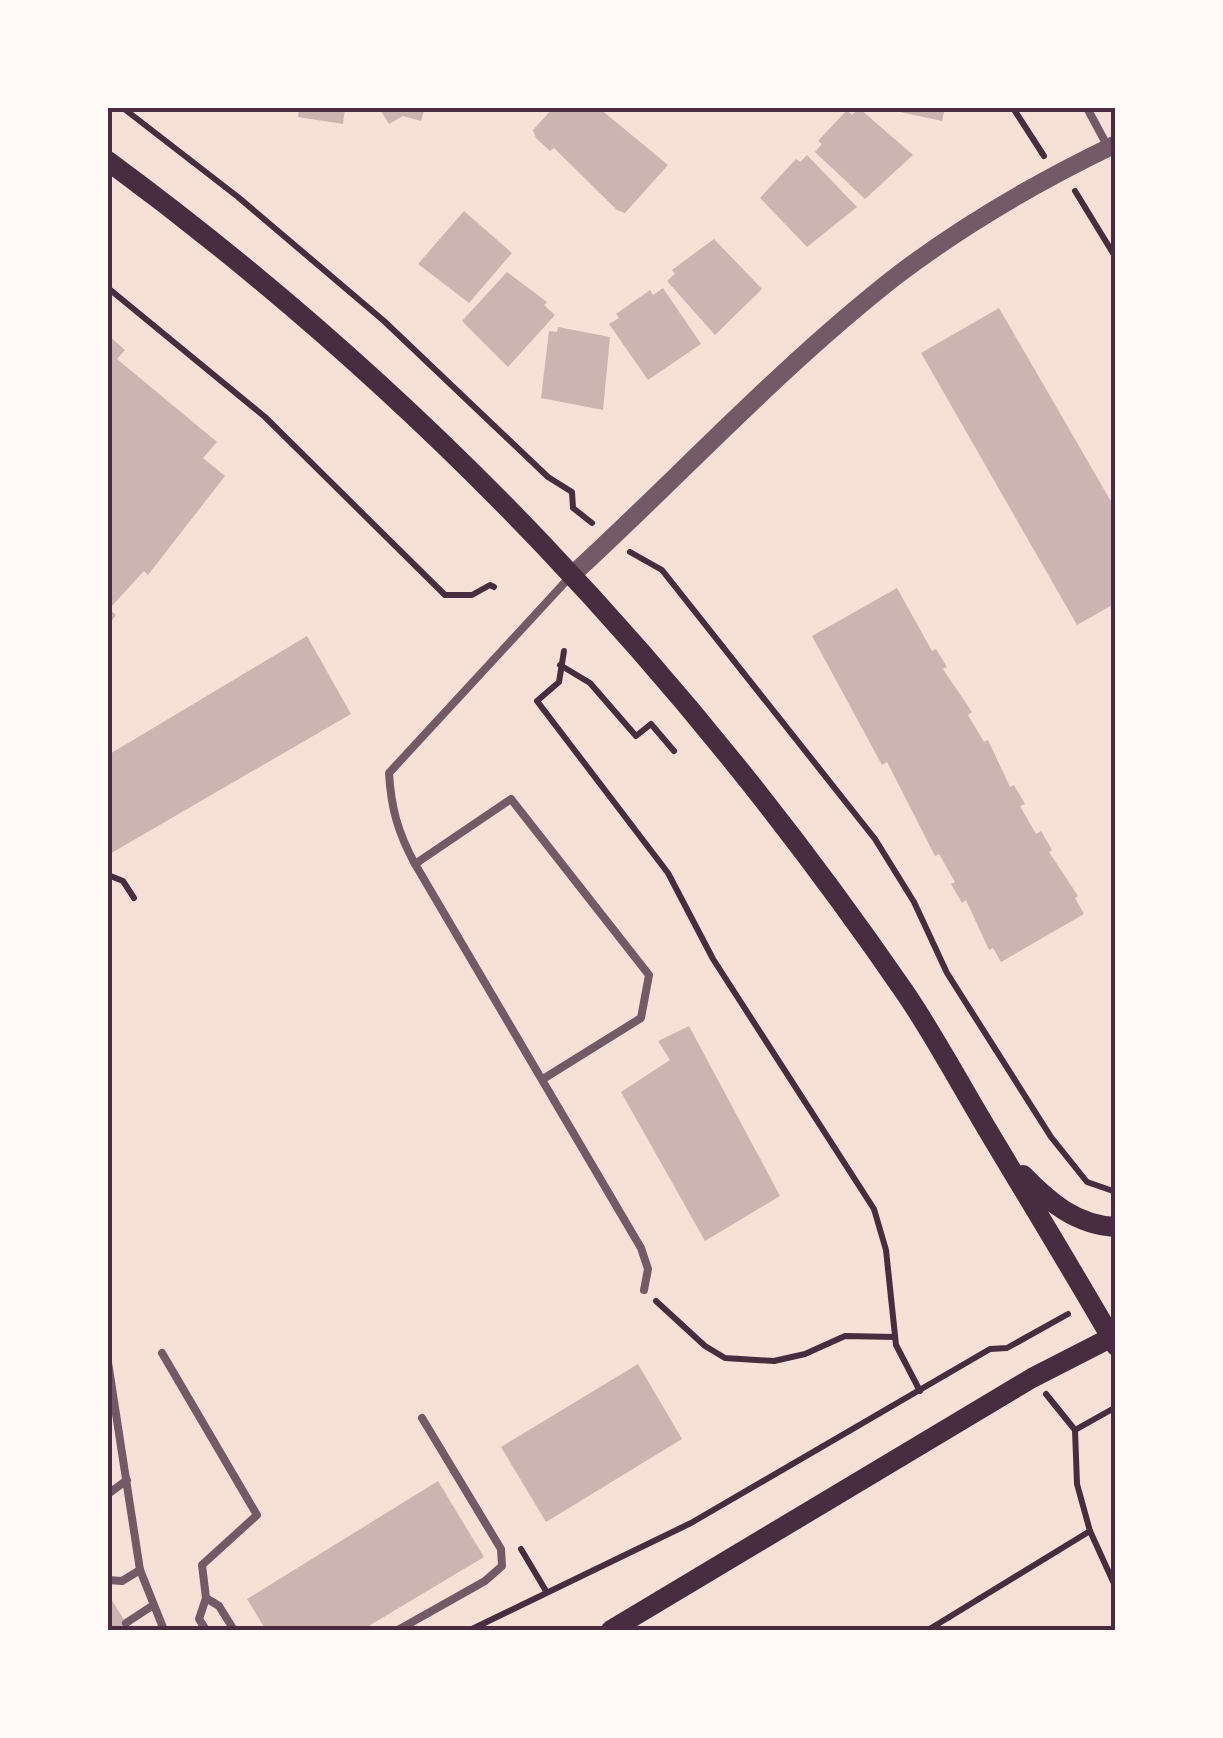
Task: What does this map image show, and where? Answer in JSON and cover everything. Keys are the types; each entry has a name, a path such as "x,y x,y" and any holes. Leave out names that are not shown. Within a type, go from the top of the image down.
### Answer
{"main road":[{"path":"108,162 315,323 436,436 662,673 750,778 908,996 1114,1336 611,1630"},
{"path":"1000,1152 1050,1203 1078,1218 1116,1227"}],"street":[{"path":"572,575 824,338 896,277 1018,196 1112,146"}],"lane":[{"path":"1088,108 1112,146"},
{"path":"572,575 388,773 397,832 640,1248 648,1268 644,1290"},
{"path":"415,864 512,799 649,975 641,1018 543,1078"},
{"path":"162,1352 257,1515 202,1565 206,1598 199,1620 206,1630"},
{"path":"108,1362 140,1570 164,1630"},
{"path":"398,1630 485,1581 502,1566 501,1549 422,1418"},
{"path":"108,1494 127,1480"},
{"path":"108,1580 122,1581 140,1570"},
{"path":"206,1598 219,1606 234,1630"},
{"path":"126,1623 152,1606"}],"path":[{"path":"122,108 238,197 384,321 548,477 572,492 573,508"},
{"path":"1087,212 1116,258"},
{"path":"108,288 265,417 445,594 457,598 490,585 494,587"},
{"path":"651,566 662,570 875,839 914,902 948,973 1051,1137 1087,1182 1116,1192"},
{"path":"564,651 559,682 538,701 668,873 713,959 874,1209 886,1250 895,1337 920,1391"},
{"path":"560,664 590,683 636,736 651,724 674,751"},
{"path":"108,875 122,881 134,898"},
{"path":"644,1290 705,1346 725,1358 774,1361 805,1354 845,1336 895,1337"},
{"path":"470,1630 691,1524 990,1349 1006,1348 1090,1302"},
{"path":"1116,1407 1075,1430 1073,1454 1090,1531 1116,1588"},
{"path":"928,1630 1090,1531"}],"building":[{"path":"299,108 345,108 343,124 298,117"},
{"path":"379,108 425,108 421,121 403,116 389,124"},
{"path":"553,108 599,108 668,165 625,213 617,210 554,148 550,151 536,138 533,130"},
{"path":"859,108 913,155 865,199 815,152 822,144 818,141 847,110 852,115"},
{"path":"881,108 945,108 942,121"},
{"path":"807,155 857,207 807,247 760,198 796,159 800,162"},
{"path":"464,211 512,253 469,303 418,264"},
{"path":"714,239 762,289 715,335 667,281 675,274 672,270"},
{"path":"507,272 547,302 544,305 555,315 508,367 462,321"},
{"path":"663,288 701,344 648,380 609,324 619,318 616,314 650,290 653,295"},
{"path":"999,308 1116,510 1116,603 1077,625 921,353"},
{"path":"558,327 610,337 603,410 541,398 549,331 557,332"},
{"path":"108,335 125,350 117,359 217,442 203,458 225,476 148,575 144,571 109,609 116,615 108,625"},
{"path":"897,588 932,651 936,649 947,667 943,669 972,712 968,715 984,742 988,740 1010,787 1014,785 1025,804 1020,806 1036,834 1041,831 1052,850 1049,852 1078,896 1075,898 1084,914 1001,962 993,948 989,950 966,900 962,903 951,884 955,882 939,854 935,856 887,762 882,765 812,636"},
{"path":"307,636 351,714 108,855 108,755"},
{"path":"689,1026 780,1196 705,1241 621,1092 670,1060 658,1041"},
{"path":"638,1364 682,1439 546,1522 501,1447"},
{"path":"438,1481 484,1557 362,1630 266,1630 247,1599"},
{"path":"108,1594 126,1623 130,1630 108,1630"}]}
